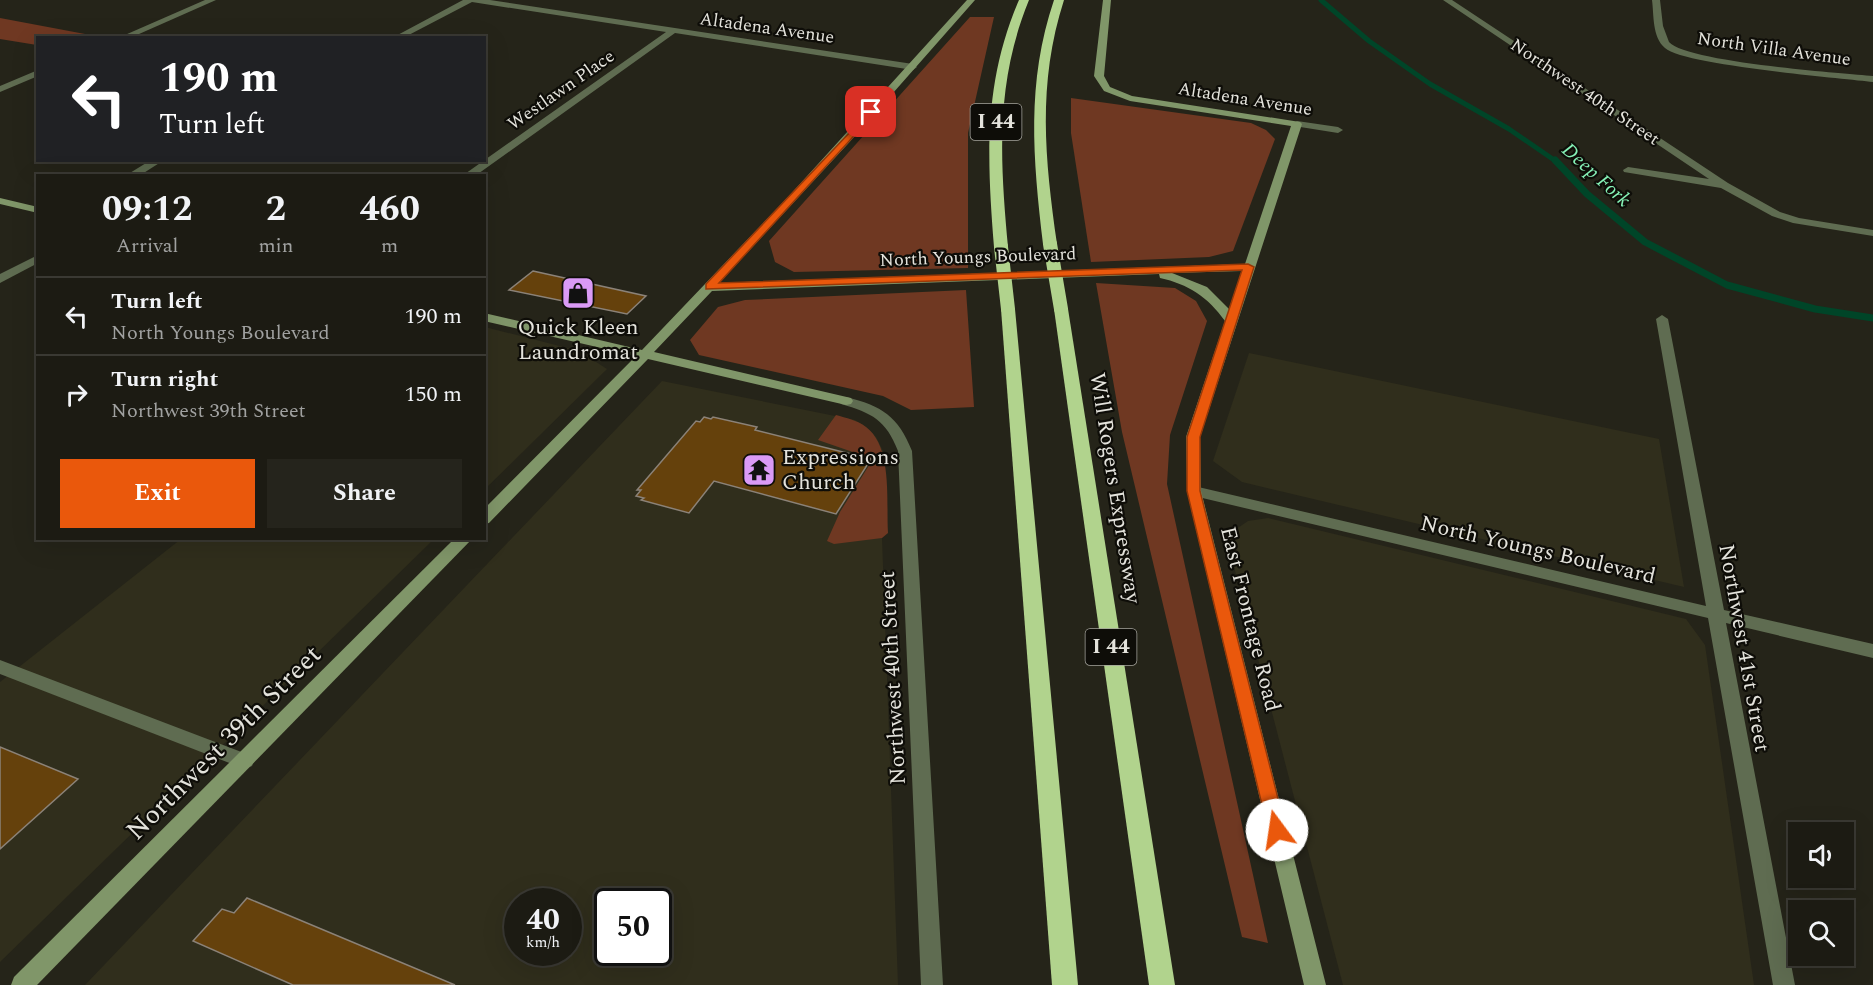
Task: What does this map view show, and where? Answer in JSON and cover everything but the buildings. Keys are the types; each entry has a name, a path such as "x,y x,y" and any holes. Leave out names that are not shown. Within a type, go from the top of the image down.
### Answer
{"highway":[{"name":"I 44","path":"1024,0 1011,36 1000,79 994,138 1001,247 1065,985"},
{"name":"Will Rogers Expressway","path":"1059,0 1049,33 1039,100 1042,185 1162,985"}],"main road":[{"path":"486,517 710,287 913,67 971,0"},
{"name":"Altadena Avenue","path":"1107,0 1099,76 1102,84 1112,92 1130,98 1297,124"},
{"path":"1248,267 1297,124"},
{"path":"0,201 36,210"},
{"name":"North Youngs Boulevard","path":"710,287 1248,267"},
{"name":"East Frontage Road","path":"1248,267 1193,437 1194,491 1315,985"},
{"path":"1147,271 1181,278 1202,288 1220,303 1231,320"},
{"path":"486,317 846,401"},
{"name":"Northwest 39th Street","path":"22,985 463,540"}],"street":[{"path":"127,36 212,0"},
{"path":"400,36 469,0"},
{"name":"Altadena Avenue","path":"474,0 913,67"},
{"name":"Northwest 40th Street","path":"1447,0 1724,185"},
{"name":"North Villa Avenue","path":"1656,0 1662,40 1671,50 1702,57 1873,79"},
{"name":"Westlawn Place","path":"470,174 674,31"},
{"path":"0,89 36,74"},
{"name":"Altadena Avenue","path":"1297,124 1338,130"},
{"path":"134,174 155,162"},
{"path":"1628,170 1724,185 1776,214 1797,221 1873,233"},
{"path":"0,279 36,259"},
{"name":"Northwest 41st Street","path":"1662,319 1784,985"},
{"name":"Northwest 40th Street","path":"846,401 880,413 891,422 905,451 932,985"},
{"name":"North Youngs Boulevard","path":"1194,491 1873,651"},
{"path":"0,668 245,761"}],"shaded area":[{"path":"970,17 994,17 968,133 968,268 794,272 775,262 769,241"},
{"path":"0,18 96,36 36,36 36,45 0,39"},
{"path":"1071,98 1251,123 1266,130 1275,139 1233,251 1209,257 1091,262 1071,133"},
{"path":"1096,283 1175,288 1196,301 1207,321 1170,435 1167,484 1268,943 1242,937 1122,432"},
{"path":"966,290 974,407 911,410 883,396 699,355 690,340 718,307 745,300"},
{"path":"486,327 579,351 607,369 486,488"},
{"path":"1249,353 1659,439 1684,587 1242,482 1213,461"},
{"path":"662,381 855,420 876,437 883,451 885,481 882,538 898,985 85,985"},
{"path":"836,415 866,427 875,436 881,448 886,476 888,533 882,538 834,544 827,541 840,512 873,459 818,440"},
{"path":"1268,518 1686,619 1705,645 1754,985 1343,985 1226,536 1248,521"},
{"path":"180,540 433,540 0,962 0,682"}],"waterway":[{"name":"Deep Fork","path":"1321,0 1369,41 1430,84 1509,129 1557,162"},
{"name":"Deep Fork","path":"1557,162 1587,194 1645,242 1727,285 1815,309 1873,318"}],"place":[{"name":"Quick Kleen Laundromat","path":"578,293"},
{"name":"Expressions Church","path":"759,470"}],"route":[{"path":"871,112 710,287 1248,267 1193,437 1194,491 1277,830"}]}
